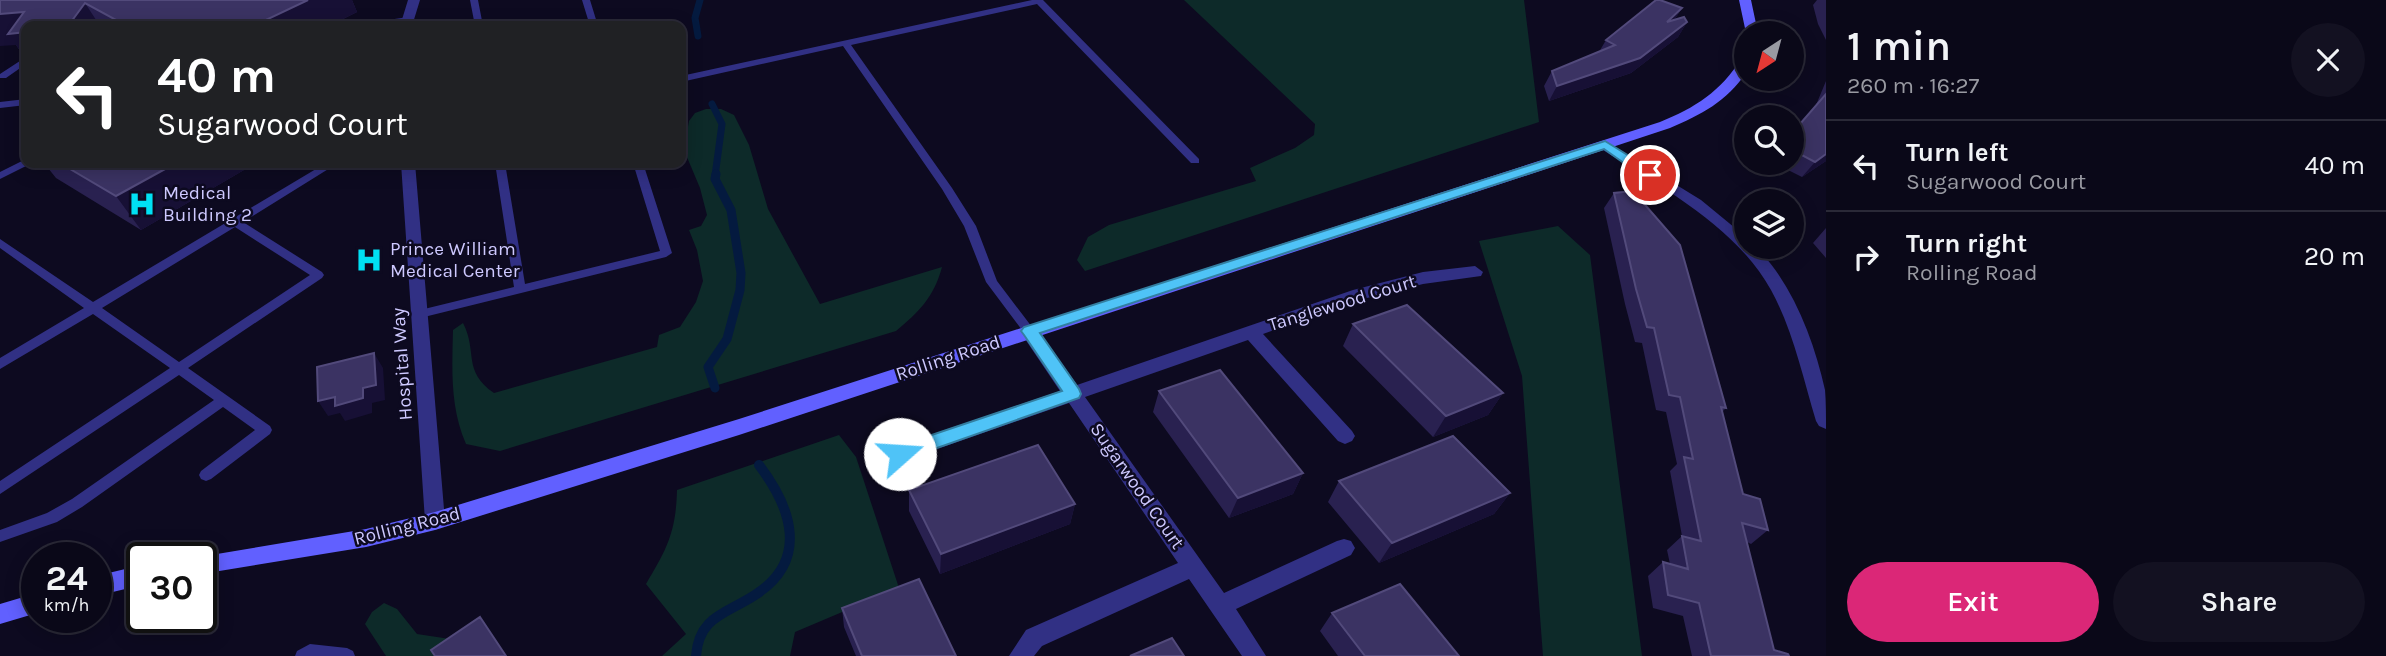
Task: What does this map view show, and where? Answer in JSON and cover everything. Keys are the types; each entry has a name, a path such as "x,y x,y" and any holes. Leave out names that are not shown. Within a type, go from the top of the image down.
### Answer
{"street":[{"path":"408,21 414,0"},
{"path":"1745,0 1749,21"},
{"name":"Rolling Road","path":"217,562 366,538 435,521 739,427 1674,122 1710,103 1734,81"},
{"path":"1605,145 1716,220 1772,276 1787,307 1826,421"},
{"name":"Hospital Way","path":"408,168 435,521"},
{"name":"Tanglewood Court","path":"900,454 1390,286 1448,274 1475,272"},
{"name":"Sugarwood Court","path":"1029,331 1255,656"},
{"name":"Tanglewood Court","path":"1251,332 1345,436"},
{"path":"1220,606 1345,548"},
{"path":"1020,656 1034,638 1193,567"},
{"path":"0,614 21,608"}],"lane":[{"path":"474,0 478,21"},
{"path":"586,0 592,21"},
{"path":"686,78 1039,1 1195,161"},
{"path":"845,43 947,188 970,226 992,282 1029,331"},
{"path":"1,76 21,64"},
{"path":"1,76 21,74"},
{"path":"0,105 21,103"},
{"path":"0,176 21,165"},
{"path":"0,365 325,168"},
{"path":"501,168 520,289"},
{"path":"420,314 666,253 640,168"},
{"path":"0,488 318,275 235,222"},
{"path":"0,243 265,430 206,475"},
{"path":"0,536 52,518 78,503 223,400"},
{"path":"303,656 310,652 347,656"}],"green space":[{"path":"1184,0 1524,0 1539,122 1085,271 1077,260 1088,237 1109,225 1256,181 1250,168 1295,148 1314,135 1315,124"},
{"path":"706,109 721,109 734,115 749,145 768,209 820,304 942,267 935,287 925,303 896,331 500,451 466,444 457,416 452,374 453,330 463,323 470,343 474,369 484,385 494,393 657,347 659,335 680,327 696,302 703,281 697,250 689,230 701,226 707,215 700,188 686,155 689,121 695,113"},
{"path":"1558,226 1590,255 1642,656 1543,656 1522,376 1479,241"},
{"path":"839,435 856,457 899,588 795,632 790,656 662,656 686,634 646,584 669,540 675,517 677,490"},
{"path":"384,603 397,609 417,634 450,639 442,656 386,656 365,624 372,612"}],"building":[{"path":"0,0 308,0 264,21 118,21 85,3 72,21 21,21 21,33 8,34 24,12 0,14"},
{"path":"1656,0 1682,8 1667,22 1684,17 1687,22 1640,58 1557,86 1552,71 1615,45 1606,40"},
{"path":"1826,94 1826,154 1815,162 1804,156 1804,119"},
{"path":"68,168 167,168 116,196"},
{"path":"1633,191 1680,245 1726,408 1721,407 1743,494 1760,499 1768,530 1742,523 1774,650 1789,656 1711,656 1699,603 1668,595 1663,562 1688,569 1682,536 1701,541 1684,457 1693,459 1680,397 1669,395 1654,328 1647,327 1614,193"},
{"path":"1407,305 1503,393 1446,416 1353,324"},
{"path":"374,353 376,385 363,388 363,398 335,406 335,397 318,401 317,367"},
{"path":"1220,370 1303,473 1238,498 1159,391"},
{"path":"1453,436 1510,493 1392,543 1339,481"},
{"path":"1038,445 1075,504 941,554 909,490"},
{"path":"919,579 956,656 862,656 842,608"},
{"path":"1400,584 1459,656 1365,656 1332,613"},
{"path":"480,617 506,656 435,656 431,650"},
{"path":"1172,638 1184,656 1130,656"}],"waterway":[{"path":"698,36 695,18 700,0"},
{"path":"712,104 722,124 715,176"},
{"path":"715,388 708,367 727,339 740,290 741,273 731,210 715,179 716,174"},
{"path":"696,656 702,632 708,624 755,595 772,581 783,566 789,550 790,533 786,515 780,498 759,465"}],"place":[{"name":"Medical Building 2","path":"142,204"},
{"name":"Prince William Medical Center","path":"369,260"}],"route":[{"path":"900,454 1073,394 1029,331 1605,145 1650,175"}]}
